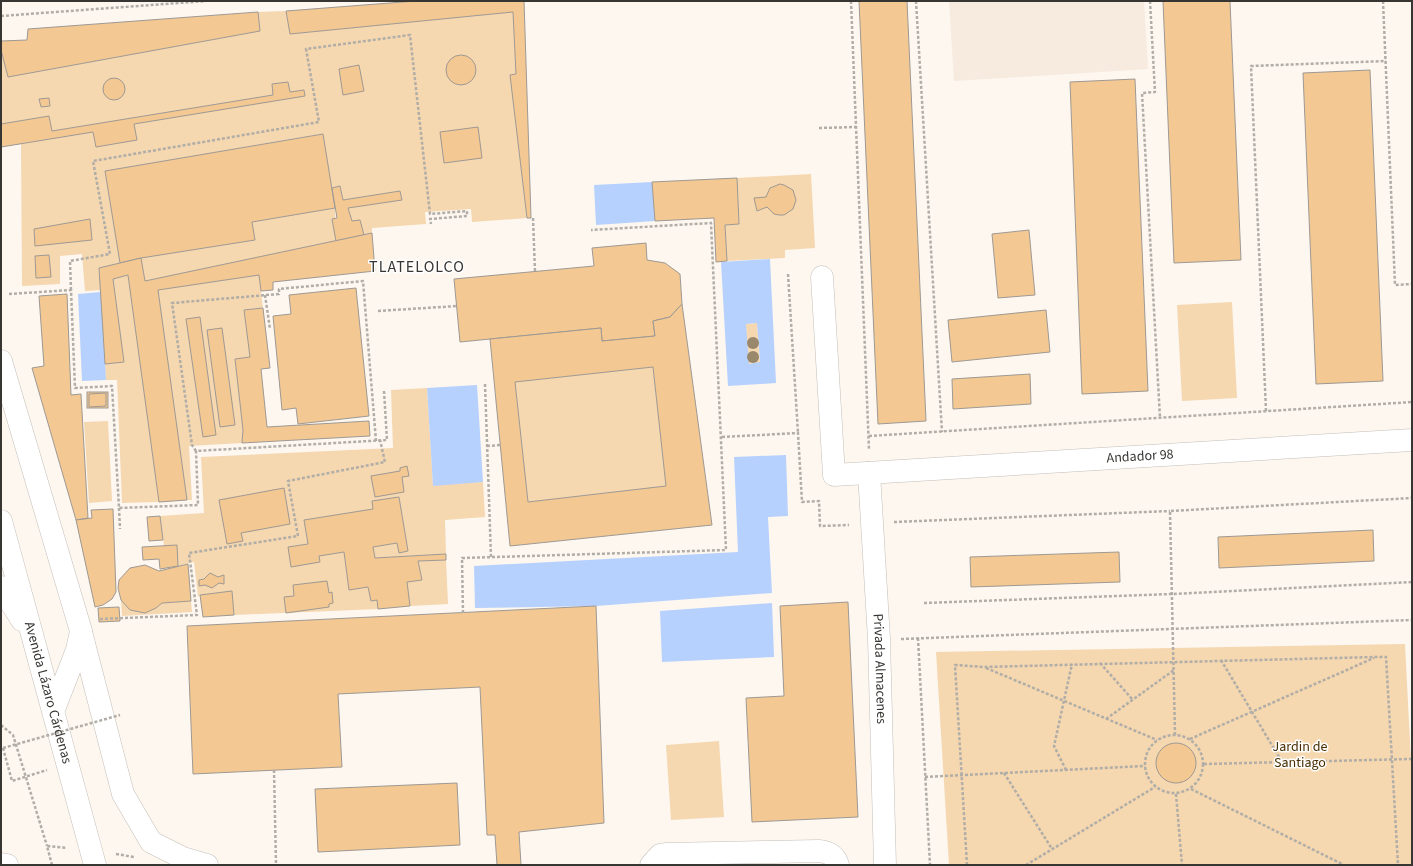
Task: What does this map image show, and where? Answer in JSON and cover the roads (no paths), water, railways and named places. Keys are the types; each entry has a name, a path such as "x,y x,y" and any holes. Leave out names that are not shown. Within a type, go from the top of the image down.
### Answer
{"main road":[{"name":"Andador 98","path":"822,278 834,475 1412,440"},
{"path":"1,362 88,625 123,794 151,842 183,858 207,865"},
{"name":"Privada Almacenes","path":"869,473 879,639 885,865"},
{"name":"Avenida Lázaro Cárdenas","path":"1,521 94,858"},
{"path":"1,587 34,637"},
{"path":"54,709 88,625"},
{"path":"651,865 660,855 667,854 819,851 827,852 833,856 838,865"},
{"path":"1,864 7,865"}],"water":[{"path":"652,182 655,221 596,225 594,185"},
{"path":"770,259 776,383 728,386 721,262","holes":["757,323 760,362 749,364 746,324"]},
{"path":"101,292 106,380 82,381 78,294"},
{"path":"477,385 483,482 433,486 427,388"},
{"path":"786,455 788,516 768,517 772,593 596,606 475,608 474,566 738,552 734,457"},
{"path":"772,603 774,657 662,662 660,611"}],"district":[{"name":"TLATELOLCO","path":"417,267"}],"park label":[{"name":"Jardin de Santiago","path":"1300,756"}]}
